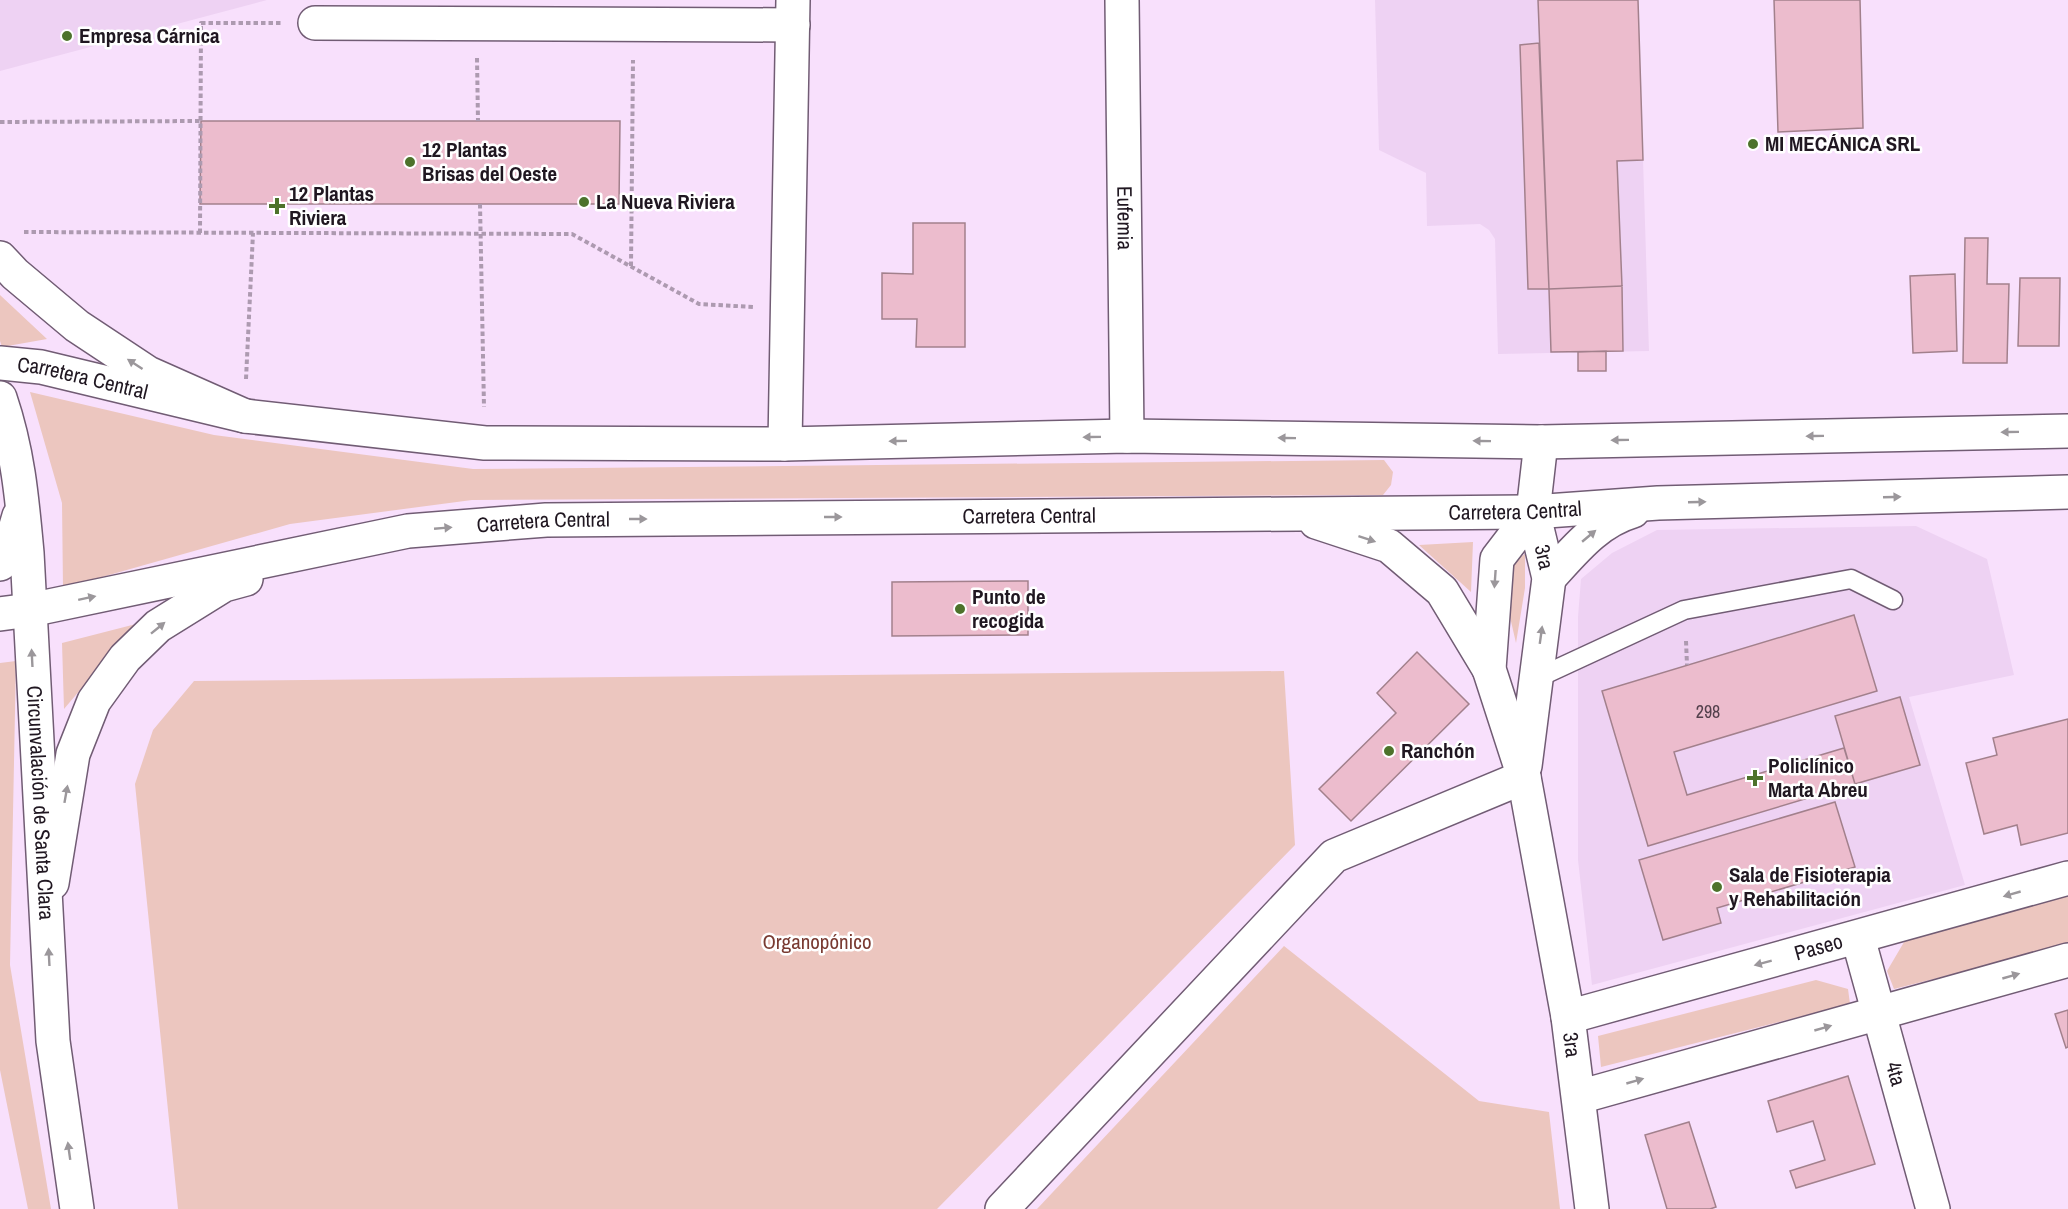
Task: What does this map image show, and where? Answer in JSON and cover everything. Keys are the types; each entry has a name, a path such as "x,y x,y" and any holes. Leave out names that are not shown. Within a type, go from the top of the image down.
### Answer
{"main road":[{"name":"Eufemia","path":"1122,0 1127,436"},
{"path":"315,23 439,12 476,24 634,25 793,13 785,444"},
{"path":"0,258 15,274 77,326 148,373 245,416"},
{"name":"Carretera Central","path":"0,363 41,367 245,416 484,443 785,444 1127,436 1541,442 2068,431"},
{"name":"Circunvalación de Santa Clara","path":"0,398 10,428 20,480 15,612 47,914 53,1041 77,1209"},
{"path":"0,424 10,442 20,480 19,521 9,550 0,564"},
{"path":"1533,512 1541,442"},
{"name":"Carretera Central","path":"15,612 408,531 546,519 1533,512 1658,503 2068,492"},
{"path":"1549,578 1588,535 1619,515 1658,503"},
{"name":"3ra","path":"1524,777 1549,578 1533,512"},
{"name":"3ra","path":"1533,512 1497,559 1489,669 1524,777 1568,1017 1592,1209"},
{"path":"1291,514 1389,546 1442,591 1489,669"},
{"path":"47,914 73,753 94,702 125,658 158,626 224,585 408,531"},
{"path":"1002,1209 1334,855 1524,777"},
{"name":"Paseo","path":"1568,1017 2068,878"},
{"name":"4ta","path":"1858,938 1933,1209"},
{"path":"1579,1097 2068,960"}],"lane":[{"path":"1535,680 1684,610 1851,579 1893,600"}],"path":[{"path":"200,233 201,24 315,23"},
{"path":"476,24 478,121"},
{"path":"631,267 634,25"},
{"path":"0,122 201,121"},
{"path":"480,204 484,443"},
{"path":"24,232 572,234 699,304 788,309"},
{"path":"245,416 253,233"}],"shaded area":[{"name":"Empresa Cárnica","path":"0,0 267,0 0,71"},
{"path":"1375,0 1638,0 1649,351 1498,354 1495,239 1489,230 1480,224 1427,226 1426,173 1379,150"},
{"name":"Policlínico Marta Abreu","path":"1916,526 1987,559 2014,675 1909,697 1965,885 1592,985 1578,860 1578,617 1581,579 1612,553 1657,530"}],"green space":[{"path":"0,295 47,339 2,347"},
{"path":"30,392 214,435 473,469 1384,460 1393,472 1391,485 1383,495 472,500 290,524 63,588 62,503"},
{"path":"1473,542 1471,592 1419,545"},
{"path":"1525,554 1525,588 1516,643 1507,604 1515,560"},
{"path":"136,624 64,709 62,643"},
{"path":"16,661 10,965 51,1209 28,1209 0,1070 0,663"},
{"name":"Organopónico","path":"1284,671 1295,845 937,1209 178,1209 135,784 153,730 194,681"},
{"path":"2068,893 2068,945 1894,989 1887,971 1907,937"},
{"path":"1284,946 1479,1101 1549,1112 1560,1209 1037,1209"},
{"path":"1816,980 1848,989 1850,1004 1601,1067 1598,1036"}],"building":[{"path":"1538,0 1638,0 1643,160 1617,161 1622,286 1549,289"},
{"path":"1774,0 1860,0 1863,128 1778,132"},
{"path":"1539,43 1549,289 1528,289 1520,45"},
{"name":"12 Plantas Brisas del Oeste","path":"201,121 620,121 619,204 200,204"},
{"path":"913,223 965,223 965,347 916,347 917,319 882,319 882,273 913,274"},
{"path":"1965,238 1988,238 1987,284 2009,284 2007,363 1963,363"},
{"path":"1955,274 1957,351 1913,353 1910,276"},
{"path":"2020,278 2060,278 2059,346 2018,346"},
{"path":"1622,286 1623,351 1551,352 1549,289"},
{"path":"1606,351 1606,371 1578,371 1578,352"},
{"name":"Punto de recogida","path":"1028,581 1028,635 892,636 892,582"},
{"path":"1854,615 1877,691 1674,752 1687,795 1844,748 1855,784 1648,846 1602,691"},
{"name":"Ranchón","path":"1417,652 1469,704 1351,821 1319,789 1396,713 1377,693"},
{"path":"1900,697 1920,765 1855,784 1835,716"},
{"path":"2068,719 2068,833 2021,845 2017,825 1984,834 1966,763 1997,755 1993,738"},
{"name":"Sala de Fisioterapia y Rehabilitación","path":"1835,802 1855,867 1717,908 1721,923 1663,940 1639,860"},
{"path":"2068,1010 2068,1047 2066,1048 2055,1014"},
{"path":"1848,1076 1875,1164 1796,1188 1790,1171 1825,1160 1813,1121 1777,1132 1768,1101"},
{"path":"1689,1122 1716,1207 1667,1209 1645,1135"}],"place":[{"name":"Empresa Cárnica","path":"67,36"},
{"name":"MI MECÁNICA SRL","path":"1753,144"},
{"name":"12 Plantas Brisas del Oeste","path":"410,162"},
{"name":"La Nueva Riviera","path":"584,202"},
{"name":"12 Plantas Riviera","path":"277,206"},
{"name":"Punto de recogida","path":"960,609"},
{"name":"Ranchón","path":"1389,751"},
{"name":"Policlínico Marta Abreu","path":"1755,778"},
{"name":"Sala de Fisioterapia y Rehabilitación","path":"1717,887"}]}
